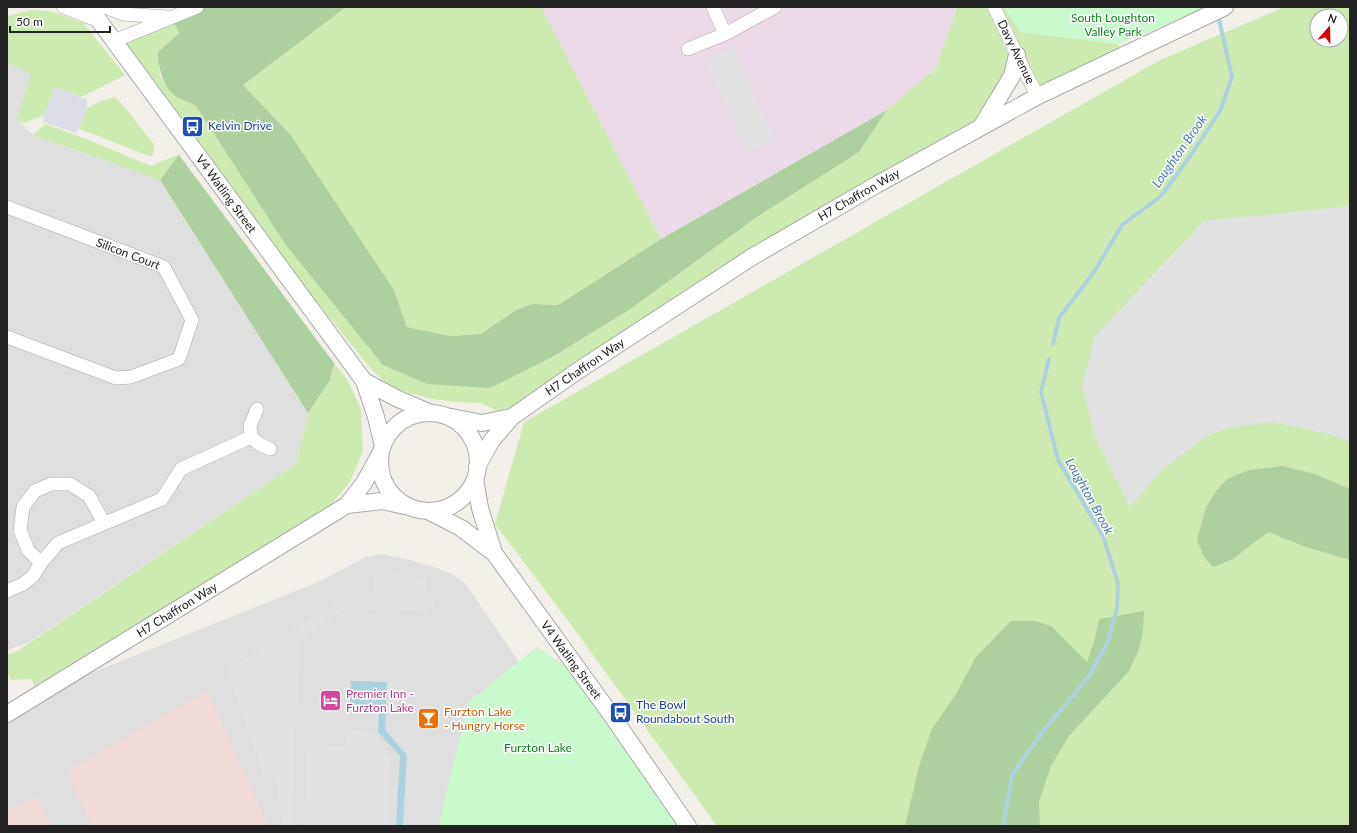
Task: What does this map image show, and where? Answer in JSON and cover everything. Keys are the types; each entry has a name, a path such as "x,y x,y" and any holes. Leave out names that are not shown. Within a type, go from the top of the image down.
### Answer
{"street":[{"path":"63,7 102,14 171,17"},
{"name":"V4 Watling Street","path":"89,7 102,14 114,41 364,381 376,417 382,449"},
{"path":"114,41 197,7"},
{"path":"713,7 725,34"},
{"path":"688,49 725,34 775,7"},
{"name":"Davy Avenue","path":"994,7 1038,96"},
{"name":"H7 Chaffron Way","path":"476,473 492,440 512,417 578,370 752,257 876,185 1038,96 1226,7"},
{"path":"980,128 1012,76 1017,55"},
{"name":"Silicon Court","path":"7,207 164,267 192,320 179,359 131,377 116,378 7,337"},
{"name":"V4 Watling Street","path":"364,381 396,398 438,415"},
{"path":"250,437 250,426 257,409"},
{"path":"422,414 438,415 456,422 466,430 473,441 477,454 476,473 467,492 456,502 443,509 428,511 409,507 395,498 385,484 380,468 382,449 390,432 402,421 412,416 422,414"},
{"name":"H7 Chaffron Way","path":"438,415 482,423 512,417"},
{"path":"250,437 270,450"},
{"path":"7,591 22,584 33,576 40,563 58,543 162,499 181,469 250,437"},
{"name":"H7 Chaffron Way","path":"7,714 348,505 364,483 382,449"},
{"name":"V4 Watling Street","path":"476,473 480,508 494,553"},
{"path":"40,563 28,550 20,530 23,507 35,491 51,484 70,484 89,496 104,523"},
{"name":"H7 Chaffron Way","path":"348,505 382,501 409,507"},
{"name":"V4 Watling Street","path":"428,511 461,528 494,553 688,826"}],"shaded area":[{"path":"541,7 957,7 936,68 887,110 661,239"},
{"path":"733,47 775,140 747,153 705,60"},
{"path":"7,63 33,74 17,120 33,135 160,180 308,413 297,463 29,642 7,650"},
{"path":"55,87 87,100 87,108 77,133 43,122 44,115"},
{"path":"1350,206 1350,442 1329,434 1272,422 1227,428 1204,438 1161,471 1130,507 1094,434 1082,385 1095,336 1204,221"},
{"path":"381,554 434,567 454,575 465,583 519,662 537,647 688,826 7,826 7,714 39,694 316,583 366,557"},
{"path":"375,574 425,577 425,597 434,598 434,608 426,608 426,612 375,609 342,611 300,640 294,755 293,822 295,826 282,826 277,781 264,777 227,670 340,601 373,598"},
{"path":"207,691 268,826 92,826 67,771"},
{"path":"347,730 374,733 390,758 388,826 306,826 304,819 306,746 346,747"},
{"path":"37,797 51,826 7,826 7,810"}],"green space":[{"path":"197,7 346,7 243,85 290,134 394,290 407,327 450,336 481,334 516,310 532,304 558,305 661,239 887,110 859,152 757,217 629,310 551,358 490,388 427,384 383,365 285,244 196,106 175,96 169,90 163,80 158,52 179,33 171,17"},
{"path":"346,7 541,7 661,239 558,305 532,304 516,310 481,334 450,336 407,327 394,290 290,134 243,85"},
{"path":"957,7 1005,7 1020,32 1118,44 1124,55 1038,96 1017,55 980,128 876,185 512,417 480,403 432,399 409,393 389,386 372,370 187,142 114,41 171,17 179,33 158,52 160,76 174,95 196,106 285,244 490,388 552,358 629,310 757,217 859,152 887,110 936,68"},
{"name":"South Loughton Valley Park","path":"1005,7 1209,7 1118,44 1020,32"},
{"path":"1284,7 1350,7 1350,826 717,826 572,626 495,524 524,422 1160,60"},
{"path":"32,10 50,11 83,23 125,75 81,97 55,87 44,115 24,123 16,120 32,74 7,63 7,16"},
{"path":"115,97 154,144 153,155 148,156 79,129 87,108 101,101"},
{"path":"45,124 151,166 179,155 160,180 33,135"},
{"path":"179,155 334,363 330,380 308,413 160,180"},
{"path":"334,363 347,379 361,409 363,451 350,482 330,506 35,686 31,679 11,680 7,671 7,655 16,652 297,463 308,413 330,380"},
{"path":"1282,466 1315,474 1350,489 1350,560 1306,547 1268,532 1233,559 1213,567 1204,557 1197,540 1206,507 1217,490 1227,479 1249,470"},
{"path":"1144,611 1143,634 1138,652 1129,671 1069,736 1051,766 1039,801 1040,826 905,826 919,766 932,729 956,694 976,657 1011,621 1035,621 1051,626 1087,662 1095,638 1099,619"},
{"name":"Furzton Lake","path":"537,647 585,679 688,826 439,826 469,702"}],"water":[{"path":"351,681 387,682 385,730 407,755 403,826 396,826 400,756 378,732 379,710 356,708 356,705 350,705"}],"waterway":[{"name":"Loughton Brook","path":"1053,344 1059,318 1094,272 1122,225 1161,196 1191,155 1220,111 1232,77 1218,15"},
{"name":"Loughton Brook","path":"1003,826 1012,775 1040,735 1090,675 1108,641 1117,608 1118,583 1103,536 1058,460 1041,392 1049,359"}],"place":[{"name":"Kelvin Drive","path":"193,126"},
{"name":"Premier Inn - Furzton Lake","path":"330,701"},
{"name":"The Bowl Roundabout South","path":"620,712"},
{"name":"Furzton Lake - Hungry Horse","path":"428,719"}]}
